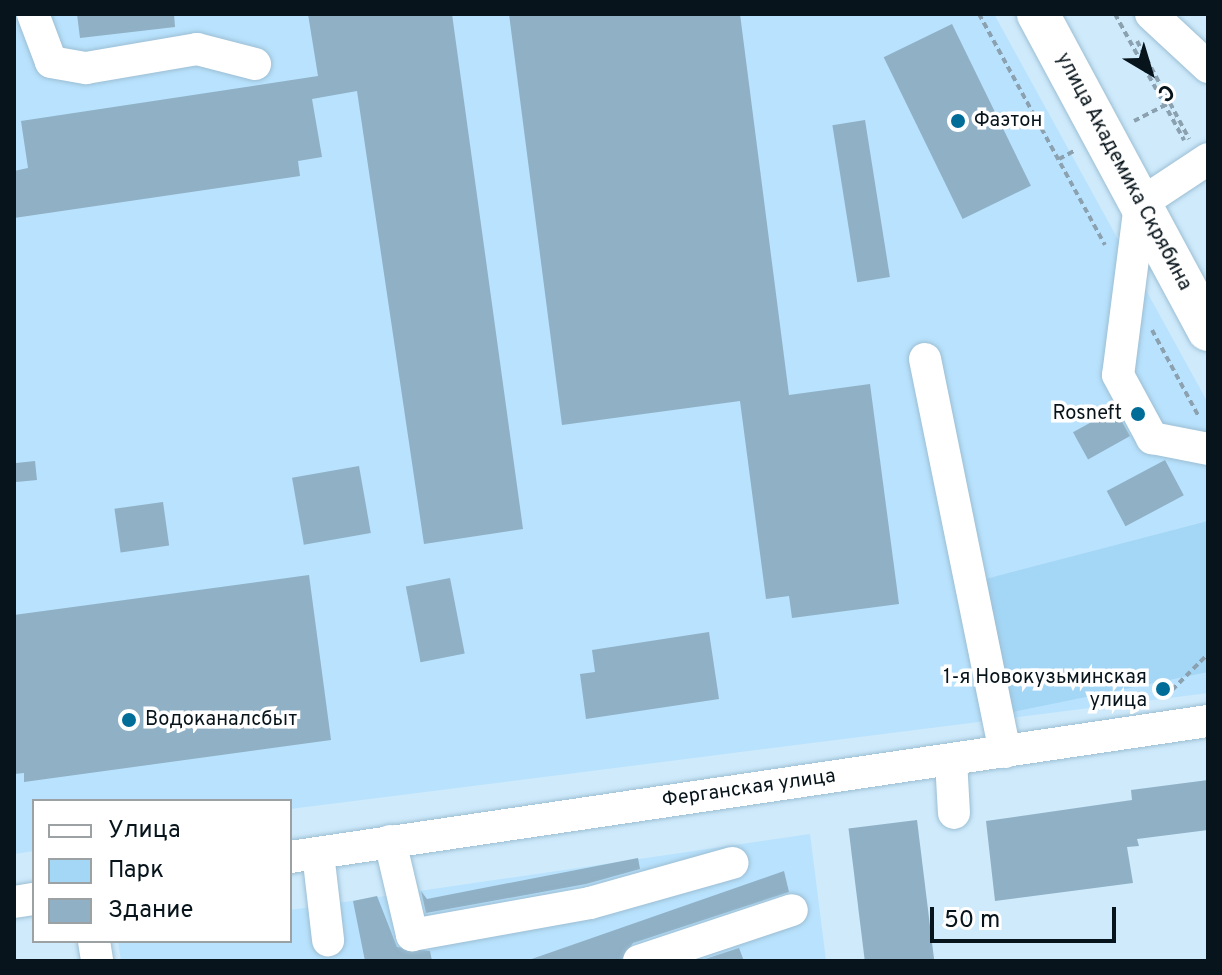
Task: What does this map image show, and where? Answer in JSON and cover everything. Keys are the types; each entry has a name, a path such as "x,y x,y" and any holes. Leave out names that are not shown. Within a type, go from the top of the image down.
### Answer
{"main road":[{"name":"улица Академика Скрябина","path":"1038,14 1208,330"}],"street":[{"path":"33,14 51,62 86,68 197,49 255,64"},
{"path":"1151,14 1208,67"},
{"path":"1204,434 1152,438 1118,375 1140,204 1205,161"},
{"path":"925,359 1005,752"},
{"name":"Ферганская улица","path":"304,855 1208,721"},
{"path":"951,760 954,813"},
{"path":"390,841 412,935 590,903 732,863"},
{"path":"304,855 328,940"},
{"path":"639,961 792,910"}],"path":[{"path":"979,14 1129,288 1204,434"},
{"path":"1115,14 1171,119"},
{"path":"1122,14 1205,161"},
{"path":"1165,697 1208,654"}],"shaded area":[{"path":"14,14 994,14 1208,403 1208,693 292,809 292,799 32,799 32,851 14,854"},
{"path":"810,834 826,961 121,961 118,943 292,943 292,910"}],"green space":[{"path":"1208,521 1208,672 1008,713 982,580"}],"building":[{"path":"77,14 174,14 175,27 80,38"},
{"path":"308,14 452,14 523,529 424,544 357,91 312,99 322,157 298,161 300,176 14,218 14,171 28,168 21,121 318,76"},
{"path":"509,14 740,14 789,395 870,384 899,604 792,618 789,596 766,599 740,401 562,425"},
{"name":"Фаэтон","path":"952,24 1031,186 963,219 884,57"},
{"path":"865,120 890,277 857,282 832,125"},
{"path":"1115,409 1130,436 1088,459 1073,432"},
{"path":"1165,460 1184,495 1126,526 1107,491"},
{"path":"35,461 37,480 16,482 14,463"},
{"path":"359,466 371,533 304,545 292,478"},
{"path":"163,502 169,546 121,552 114,509"},
{"path":"309,575 331,740 24,782 24,773 14,774 14,615"},
{"path":"450,578 465,654 421,662 406,587"},
{"path":"709,632 719,699 586,719 580,674 595,672 592,650"},
{"path":"1208,780 1208,830 1137,839 1139,846 1127,847 1133,883 995,901 986,821 1132,800 1131,790"},
{"path":"917,820 934,961 865,961 849,828"},
{"path":"638,858 640,869 586,884 426,913 421,891 427,899"},
{"path":"784,871 789,892 633,943 621,961 526,961"},
{"path":"377,896 397,947 430,951 432,961 365,961 353,901"},
{"path":"739,948 744,961 699,961"}],"place":[{"name":"Фаэтон","path":"958,121"},
{"name":"Rosneft","path":"1138,414"},
{"name":"1-я Новокузьминская улица","path":"1163,689"},
{"name":"Водоканалсбыт","path":"129,720"}]}
